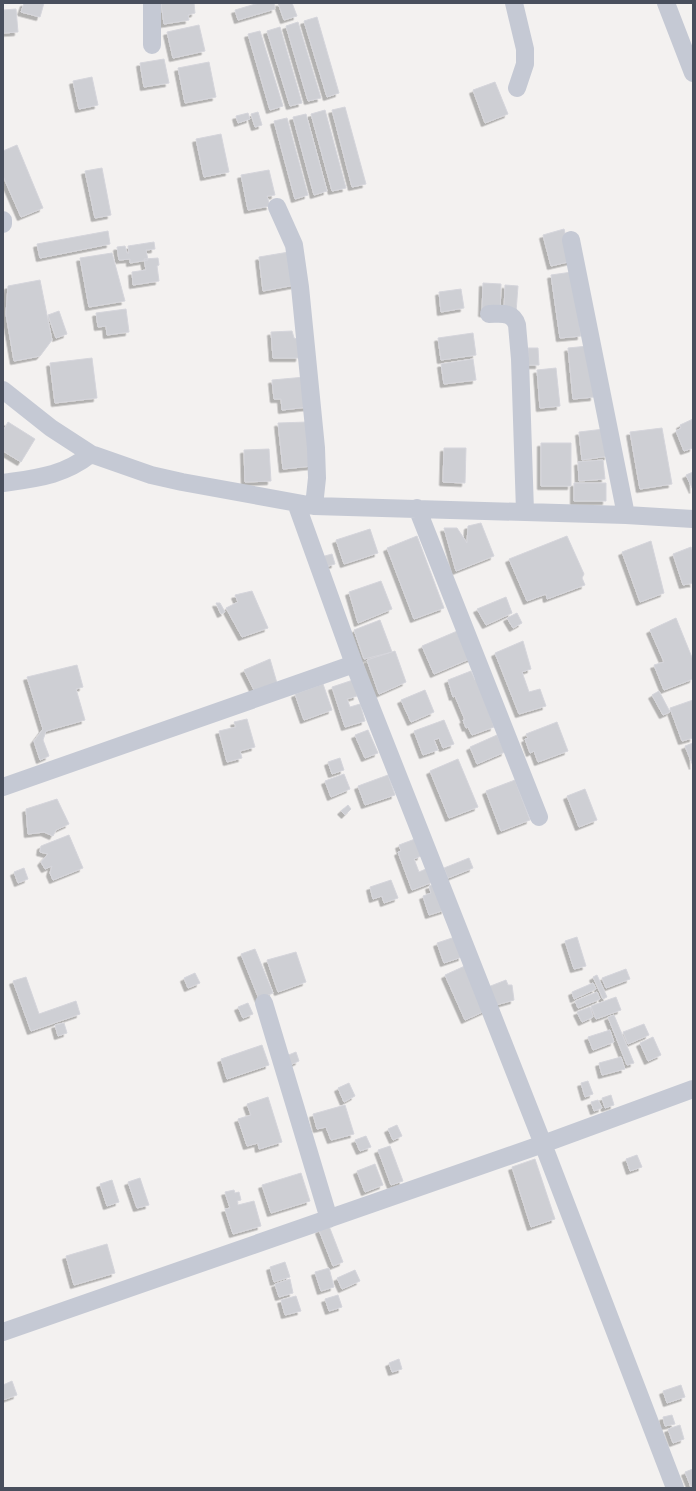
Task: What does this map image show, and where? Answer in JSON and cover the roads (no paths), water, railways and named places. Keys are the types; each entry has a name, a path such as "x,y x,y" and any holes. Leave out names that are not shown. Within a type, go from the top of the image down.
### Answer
{"street":[{"path":"152,3 152,45"},
{"path":"514,3 525,49 526,64 517,88"},
{"path":"666,3 693,73"},
{"path":"277,207 294,245 300,287 316,448 317,478 314,506"},
{"path":"571,240 626,515"},
{"path":"489,314 508,314 517,324 520,359 525,511"},
{"path":"3,390 51,428 91,454 136,470 182,482 314,506 525,511 693,519"},
{"path":"3,484 72,468 91,454"},
{"path":"296,503 354,664 543,1144 675,1488"},
{"path":"417,508 539,817"},
{"path":"3,787 354,664"},
{"path":"264,1003 329,1219"},
{"path":"3,1332 543,1144 693,1089"}]}
